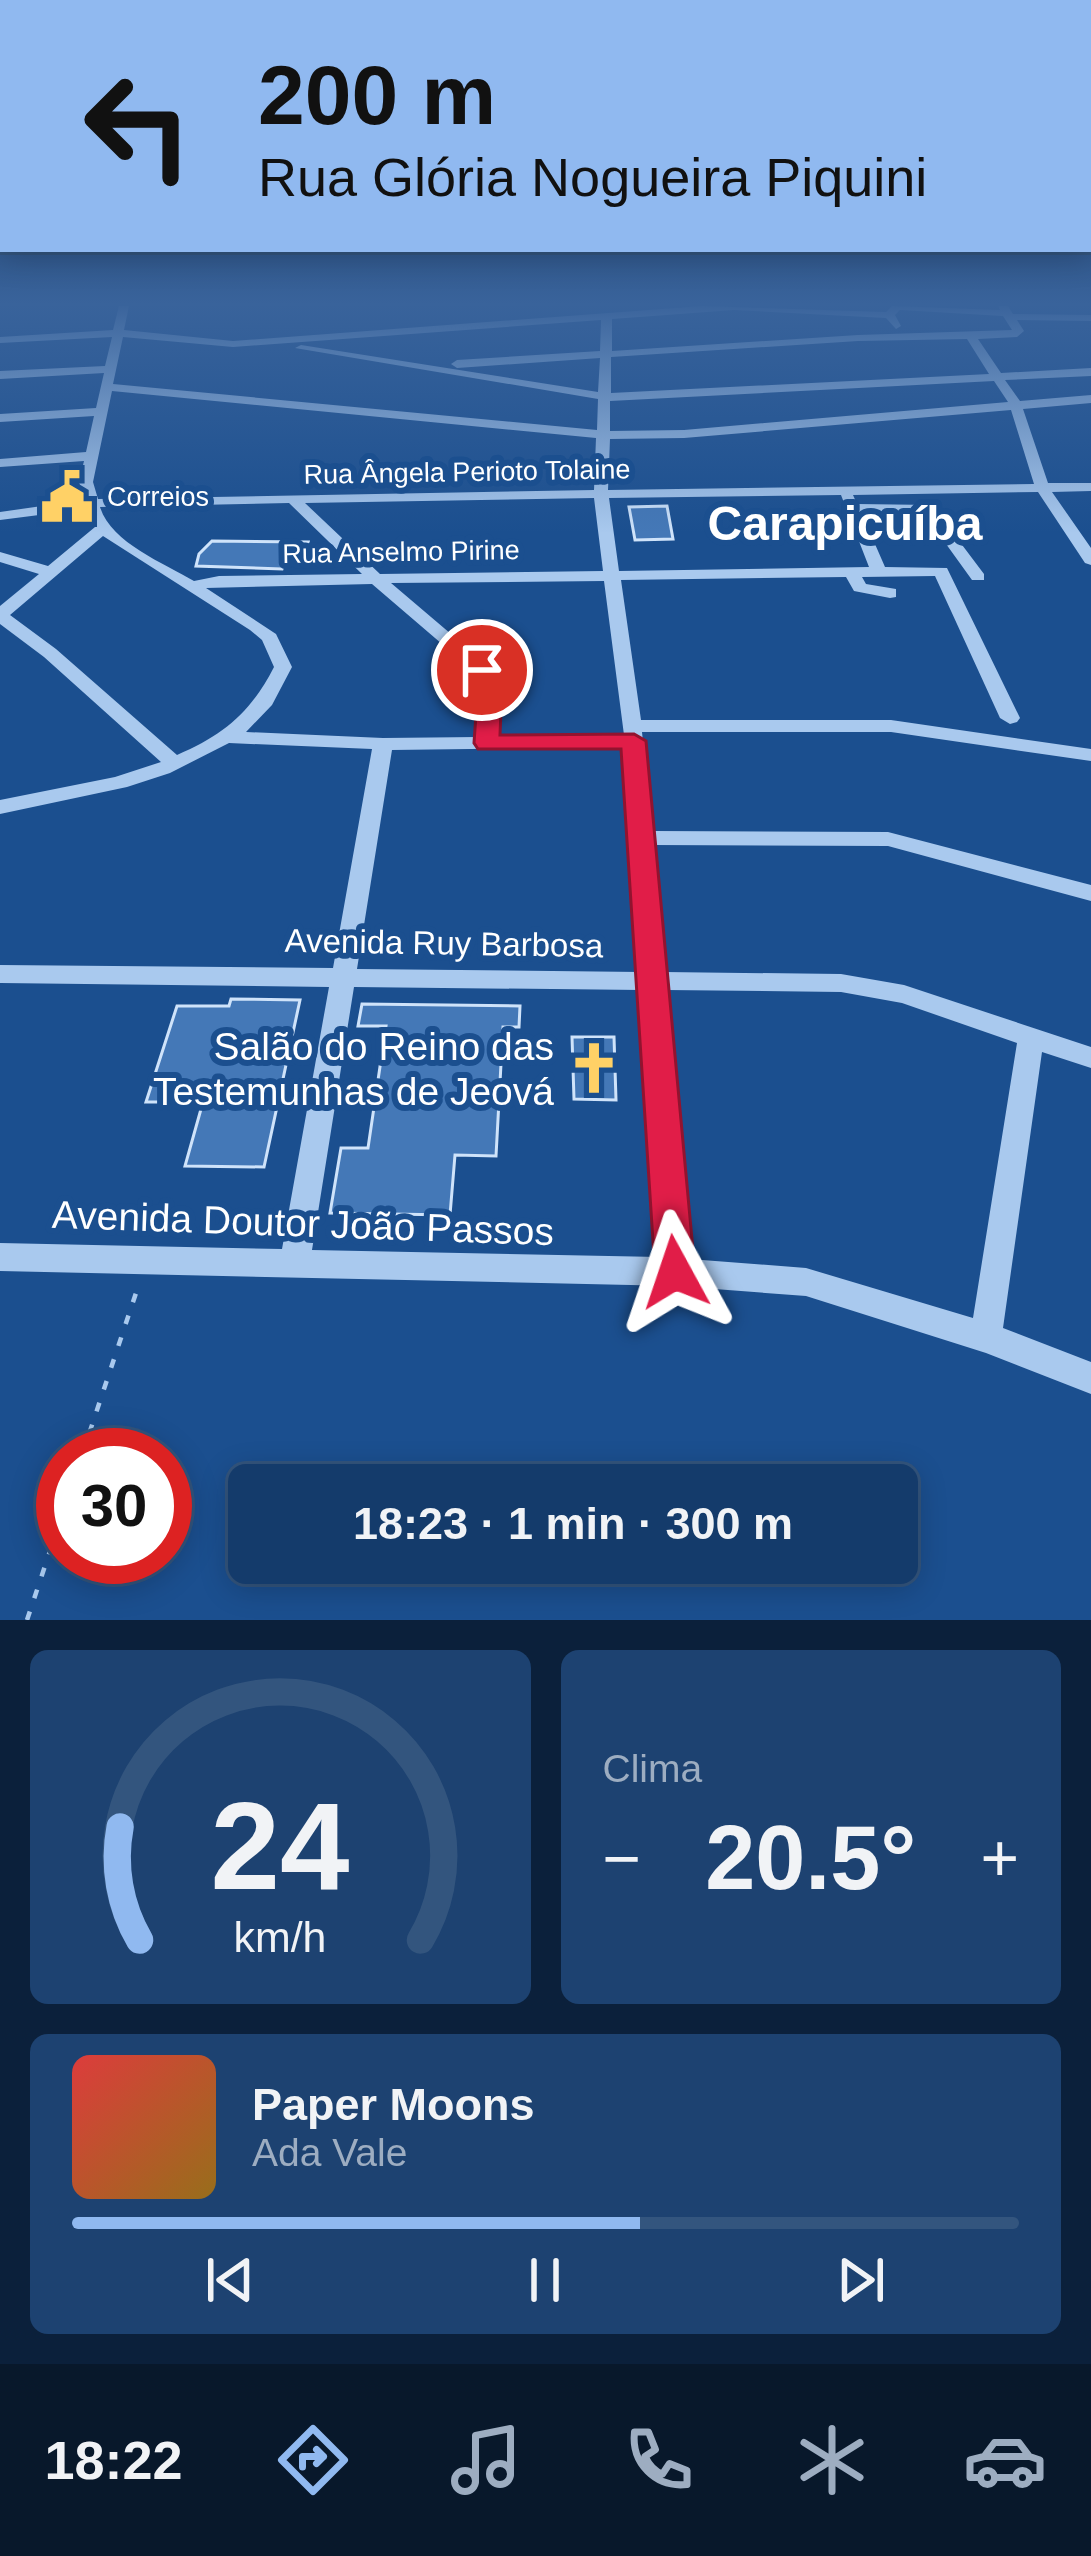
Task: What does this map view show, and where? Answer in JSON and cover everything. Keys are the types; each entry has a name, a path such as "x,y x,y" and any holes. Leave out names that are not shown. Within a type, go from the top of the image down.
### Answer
{"street":[{"path":"0,807 97,789 174,763 223,737 265,705 283,668 270,638 256,626 102,529 86,482 108,382"},
{"path":"511,382 606,397 908,382"},
{"path":"606,382 601,495 633,734 675,1272"},
{"path":"1001,382 1016,405 1042,487 1091,560"},
{"path":"107,386 605,435 684,434 1091,399"},
{"path":"0,418 101,412"},
{"path":"0,463 91,456"},
{"name":"Rua Ângela Perioto Tolaine","path":"0,516 90,504 292,498 1091,487"},
{"path":"844,491 878,570"},
{"path":"292,498 485,672 490,686 487,743"},
{"path":"851,508 927,508 978,577"},
{"path":"102,529 0,616 50,653 174,763"},
{"path":"0,557 50,572"},
{"path":"850,570 860,588 890,593"},
{"name":"Rua Anselmo Pirine","path":"194,586 219,581 941,571 1010,718"},
{"path":"223,737 487,743 891,726 1091,755"},
{"path":"294,1266 382,744"},
{"path":"642,838 888,839 1091,893"},
{"name":"Avenida Ruy Barbosa","path":"0,974 342,974 876,987 1091,1058"},
{"path":"986,1336 1031,1039"},
{"name":"Avenida Doutor João Passos","path":"0,1257 675,1272 840,1289 986,1336 1091,1378"}],"path":[{"path":"91,1428 146,1262"},
{"path":"27,1620 39,1584"}],"building":[{"path":"667,506 673,539 635,540 629,507"},
{"path":"212,541 308,542 302,558 285,558 282,569 196,566 199,554"},
{"path":"231,999 300,1000 264,1167 185,1166 203,1102 146,1102 177,1006 229,1006"},
{"path":"362,1004 520,1006 519,1027 503,1027 496,1156 455,1155 450,1215 330,1213 341,1148 368,1148 386,1026 358,1026"},
{"name":"Salão do Reino das Testemunhas de Jeová","path":"572,1037 614,1037 616,1100 574,1099"}],"place":[{"name":"Correios","path":"67,497"},
{"name":"Salão do Reino das Testemunhas de Jeová","path":"594,1068"}],"district":[{"name":"Carapicuíba","path":"845,523"}],"route":[{"path":"482,670 490,686 487,743 634,741 675,1272"}]}
